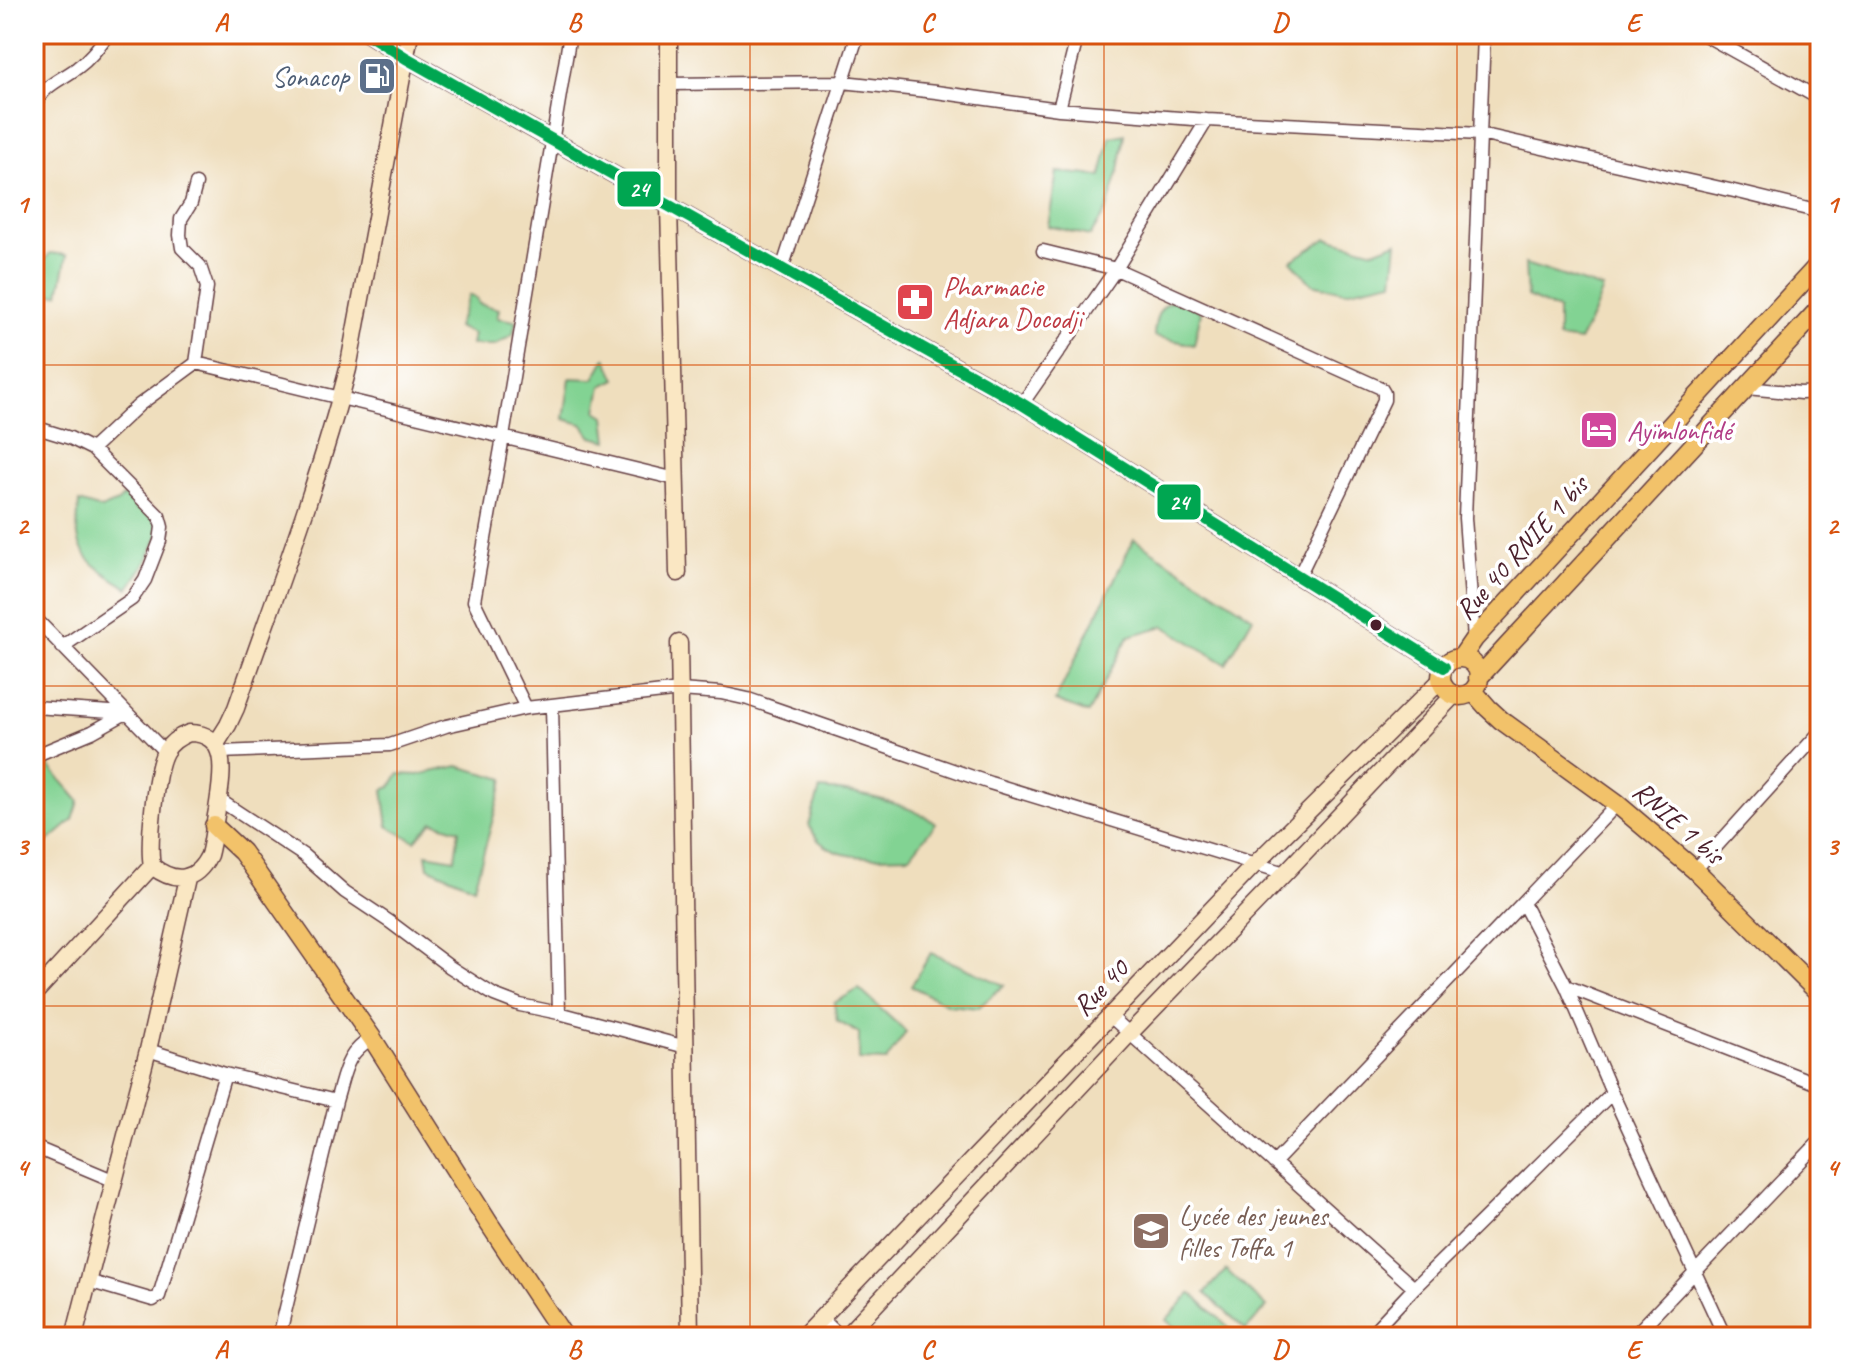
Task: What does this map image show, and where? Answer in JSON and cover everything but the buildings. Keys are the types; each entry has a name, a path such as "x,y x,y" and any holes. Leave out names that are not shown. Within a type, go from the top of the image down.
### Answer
{"main road":[{"path":"368,34 1022,404 1449,668 1471,662 1475,667 1476,685 1460,696 1448,692 1449,668"},
{"path":"218,748 208,736 189,733 180,736 165,752 159,772 150,845 152,866 161,873 187,879 195,875 203,867 212,845 222,777 218,748 236,708 341,398 410,34"},
{"path":"669,34 669,206 678,573"},
{"name":"Rue 40 RNIE 1 bis","path":"1449,668 1820,263"},
{"name":"Rue 40 RNIE 1 bis","path":"1476,685 1820,308"},
{"path":"679,643 690,1337"},
{"name":"Rue 40","path":"803,1337 1109,1015 1449,668"},
{"name":"RNIE 1 bis","path":"1476,685 1488,708 1521,736 1617,804 1695,870 1820,994"},
{"name":"Rue 40","path":"843,1337 1454,695"},
{"path":"214,826 252,866 372,1038 564,1337"},
{"path":"34,994 152,866"},
{"path":"74,1337 148,1050 187,879"}],"street":[{"path":"34,106 41,93 93,54 108,34"},
{"path":"526,708 474,601 570,34"},
{"path":"782,269 858,34"},
{"path":"1059,109 1078,34"},
{"path":"1474,639 1465,518 1484,34"},
{"path":"1703,34 1820,99"},
{"path":"670,84 843,82 1059,109 1480,134 1820,212"},
{"path":"1022,404 1116,269 1207,120"},
{"path":"92,449 139,405 196,363 207,287 200,266 182,248 180,235 181,219 191,203 196,184"},
{"path":"1043,251 1116,269 1381,388 1384,400 1299,576"},
{"path":"196,363 676,479"},
{"path":"1746,388 1820,392"},
{"path":"34,427 70,438 92,449 159,516 162,527 145,580 132,599 62,647"},
{"path":"34,617 165,752"},
{"path":"218,748 390,745 446,726 526,708 680,690 721,693 748,699 990,783 1285,873"},
{"path":"552,706 559,1013"},
{"path":"34,707 126,713"},
{"path":"34,756 92,732 126,713"},
{"path":"1695,870 1820,732"},
{"path":"218,799 303,855 345,892 494,995 520,1005 686,1047"},
{"path":"1274,1163 1617,804"},
{"path":"1523,903 1566,986 1725,1337"},
{"path":"1566,986 1820,1085"},
{"path":"1109,1015 1414,1288"},
{"path":"279,1337 336,1101 351,1056 372,1038"},
{"path":"148,1050 225,1074 336,1101"},
{"path":"88,1281 153,1300 159,1296 225,1074"},
{"path":"1368,1337 1612,1093"},
{"path":"1633,1337 1820,1141"},
{"path":"34,1147 115,1181"},
{"path":"821,1318 843,1337"}],"green space":[{"path":"1125,134 1119,170 1107,209 1090,236 1048,226 1057,172 1101,176 1110,137"},
{"path":"1327,238 1374,251 1397,242 1393,281 1345,291 1312,284 1291,261"},
{"path":"50,253 67,255 59,294 46,295 34,291 34,260 45,260"},
{"path":"1525,264 1603,289 1579,341 1558,338 1558,310 1527,297"},
{"path":"469,295 479,304 499,309 497,318 516,321 513,334 495,345 471,345 473,334 457,327"},
{"path":"1178,298 1201,312 1194,345 1154,336 1159,312"},
{"path":"606,358 616,379 602,386 597,411 605,416 608,441 592,437 582,424 564,419 570,378 594,379"},
{"path":"131,489 162,527 147,561 129,588 109,576 84,553 77,524 79,502 101,509 118,502"},
{"path":"1134,539 1253,617 1226,664 1164,626 1129,636 1088,713 1055,701"},
{"path":"37,752 79,801 73,820 45,844 34,841 34,753"},
{"path":"458,766 504,779 474,887 428,867 426,854 455,859 459,830 433,822 415,841 388,826 383,790 391,787 398,774 418,775"},
{"path":"820,789 880,799 910,809 936,823 910,856 862,857 839,853 819,841 809,825"},
{"path":"931,953 1004,985 978,1008 948,1005 911,986"},
{"path":"859,989 906,1032 886,1061 859,1060 859,1033 837,1021 834,1003"},
{"path":"1226,1270 1267,1307 1246,1330 1205,1293"},
{"path":"1191,1293 1240,1337 1185,1337 1166,1320"}],"transit line":[{"name":"24","path":"368,34 1022,404 1444,667"}],"place":[{"name":"Sonacop","path":"377,76"},
{"name":"Pharmacie Adjara Docodji","path":"915,302"},
{"name":"Ayïmlonfidé","path":"1599,430"},
{"name":"Lycée des jeunes filles Toffa 1","path":"1151,1231"}]}
